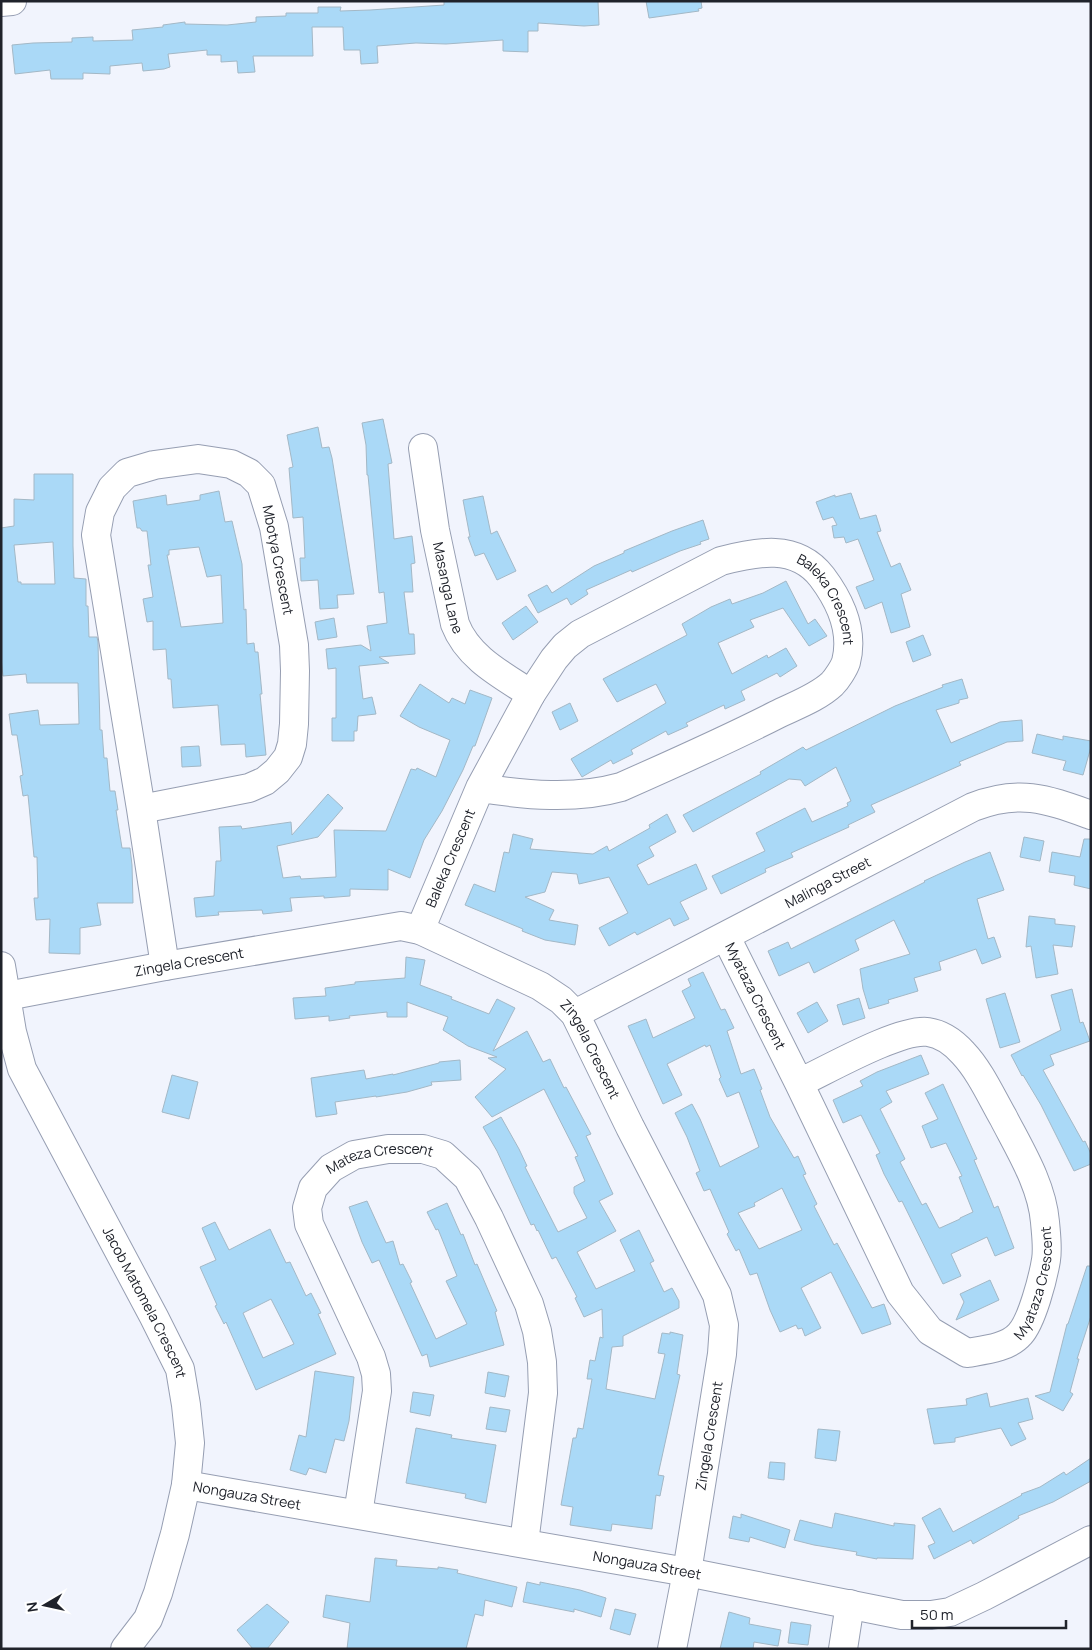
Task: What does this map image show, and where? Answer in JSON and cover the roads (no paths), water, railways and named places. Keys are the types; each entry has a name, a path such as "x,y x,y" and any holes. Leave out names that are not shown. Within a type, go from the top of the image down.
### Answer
{"street":[{"path":"1,2 12,1"},
{"name":"Masanga Lane","path":"423,448 435,530 459,635 474,653 487,664 531,694"},
{"name":"Mbotya Crescent","path":"141,809 249,788 265,781 277,771 288,757 292,744 295,671 294,645 274,527 261,485 250,473 232,464 215,460 182,460 154,465 127,473 112,488 100,512 96,535 165,966"},
{"name":"Baleka Crescent","path":"420,930 480,788 531,694 565,646 580,634 721,562 744,555 777,552 799,558 818,572 830,588 845,618 848,636 846,662 833,683 817,695 747,730 621,788 605,792 546,796 480,788"},
{"name":"Malinga Street","path":"575,1014 973,807 993,799 1024,796 1053,802 1091,815"},
{"name":"Zingela Crescent","path":"7,996 165,966 401,926 420,930 540,986 561,1000 575,1014 630,1127 717,1296 724,1325 722,1354 687,1572 672,1649"},
{"name":"Myataza Crescent","path":"726,937 900,1292 930,1331 967,1353 1000,1346 1019,1336 1027,1323 1046,1258 1045,1221 1040,1196 1032,1173 987,1087 963,1053 937,1034 925,1032 907,1034 879,1045 799,1083"},
{"name":"Jacob Matomela Crescent","path":"1,966 12,1032 22,1069 150,1308 180,1369 190,1443 186,1485 175,1534 158,1593 148,1619 125,1649"},
{"name":"Mateza Crescent","path":"358,1514 361,1483 377,1392 376,1374 372,1357 309,1224 307,1208 312,1188 331,1168 354,1155 388,1149 423,1149 443,1155 468,1178 529,1304 537,1331 542,1362 543,1394 524,1543"},
{"name":"Nongauza Street","path":"186,1485 687,1572 902,1614 931,1615 950,1612 1091,1540"},
{"path":"843,1649 850,1604"}]}
